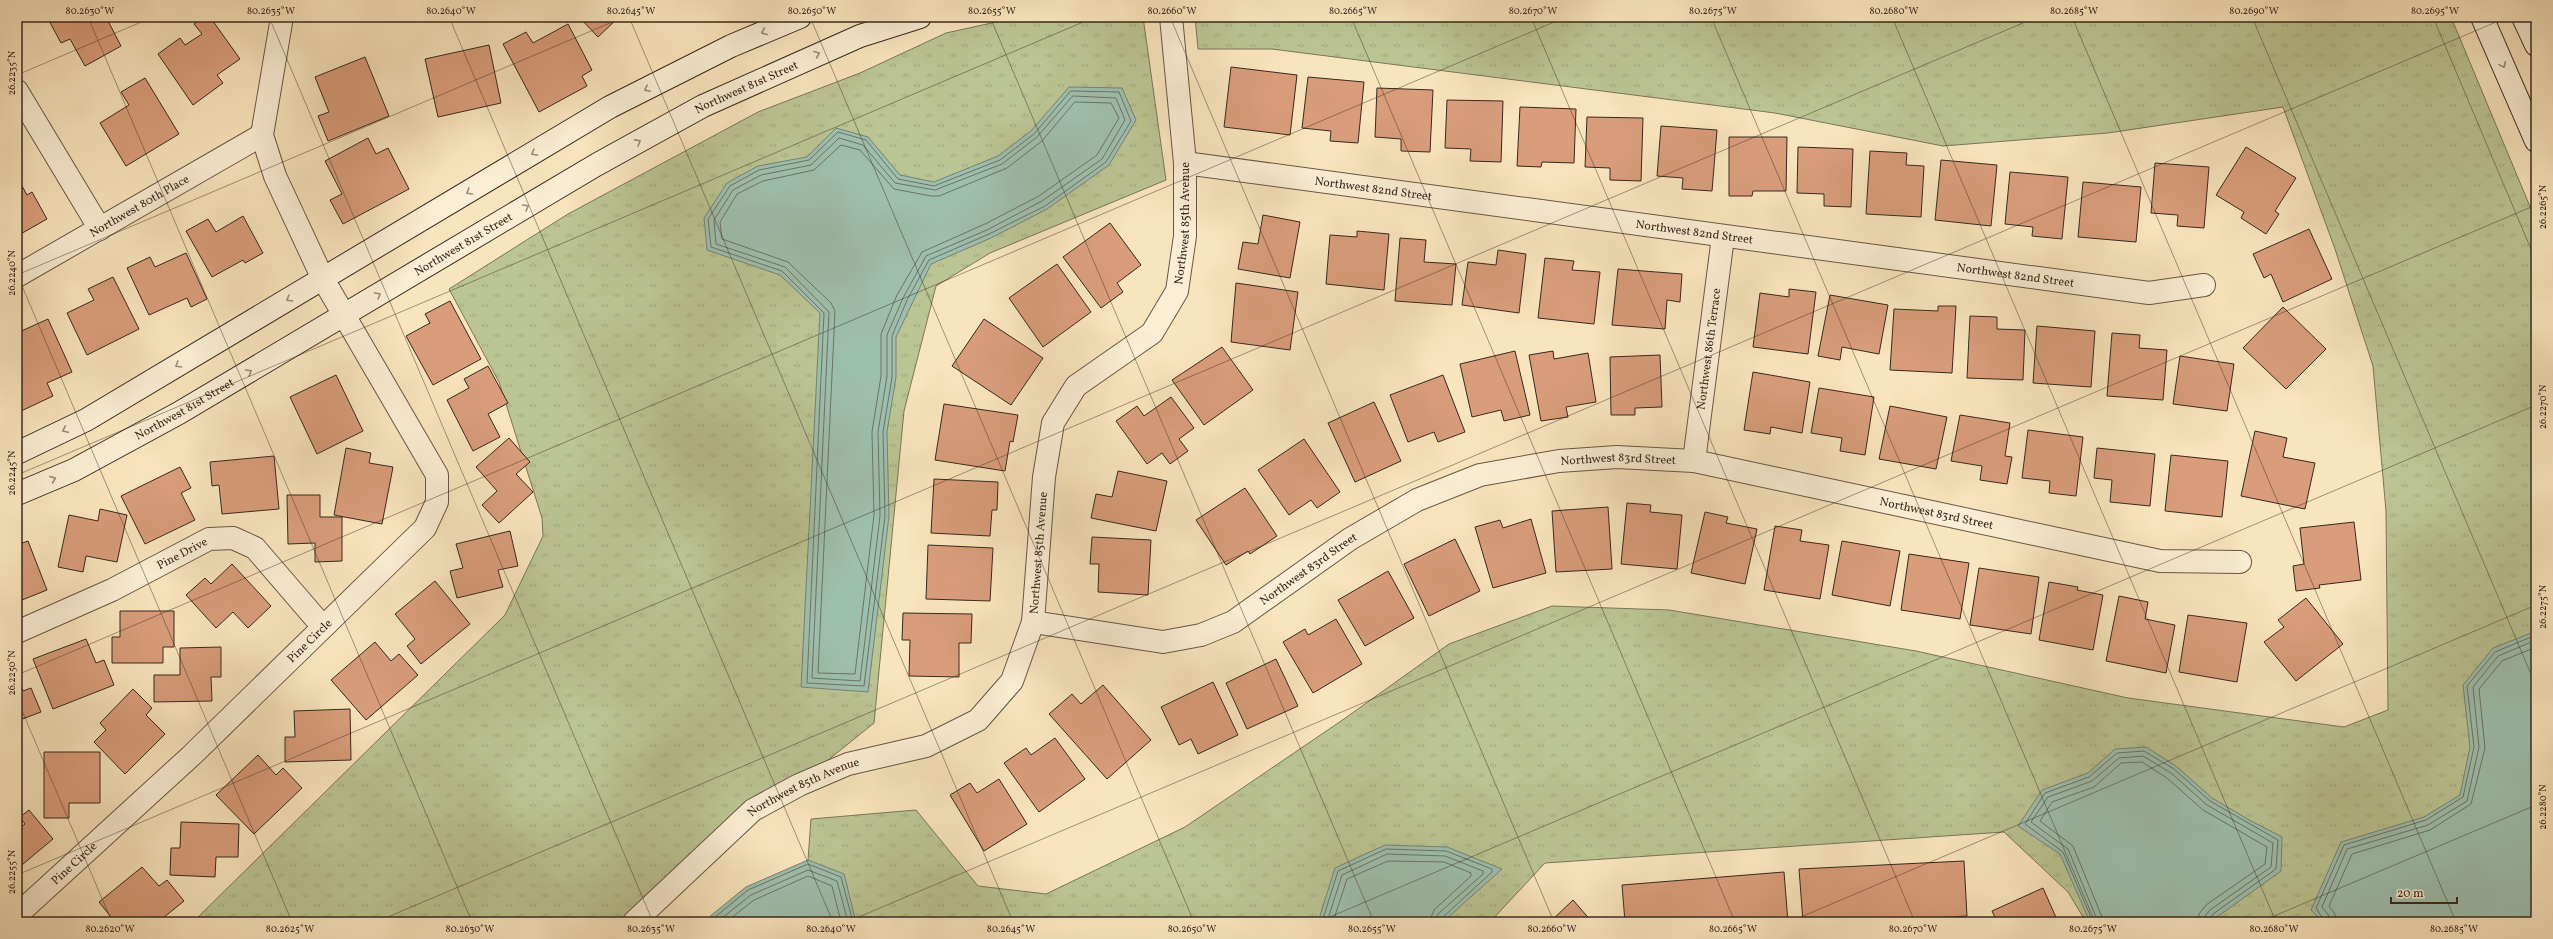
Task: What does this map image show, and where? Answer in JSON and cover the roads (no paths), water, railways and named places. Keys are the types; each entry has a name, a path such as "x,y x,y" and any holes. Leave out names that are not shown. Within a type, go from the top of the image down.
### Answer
{"street":[{"path":"262,135 282,17"},
{"path":"17,453 86,420 610,107 731,46 800,17"},
{"name":"Northwest 81st Street","path":"17,494 74,470 179,413 596,165 703,106 860,36 920,17"},
{"name":"Northwest 85th Avenue","path":"634,922 753,810 799,785 848,764 926,746 978,720 1012,681 1033,622 1044,477 1053,423 1076,386 1152,333 1177,291 1185,236 1185,163 1171,17"},
{"path":"2482,17 2536,141"},
{"path":"2523,17 2536,45"},
{"path":"17,91 100,229"},
{"name":"Northwest 80th Place","path":"17,276 262,135"},
{"name":"Pine Circle","path":"17,915 191,756 425,528 437,502 437,475 323,279 275,176 262,135"},
{"name":"Northwest 82nd Street","path":"1185,163 1723,237 2149,293 2204,285"},
{"name":"Northwest 86th Terrace","path":"1694,461 1723,237"},
{"name":"Northwest 83rd Street","path":"1033,622 1163,642 1201,635 1233,622 1350,539 1417,500 1480,475 1559,460 1617,457 1694,461 2160,561 2240,562"},
{"name":"Pine Drive","path":"17,632 112,590 209,539 233,538 255,548 323,627"}],"water":[{"path":"1069,87 1122,88 1136,120 1109,165 1047,209 991,238 931,264 896,337 896,377 887,432 889,516 868,692 801,687 820,313 780,275 707,250 704,218 727,183 758,166 807,157 836,128 868,137 900,175 934,182 998,156 1031,131"},
{"path":"2536,631 2536,922 2323,922 2311,910 2341,842 2424,817 2460,795 2470,747 2463,685 2493,648"},
{"path":"2146,747 2176,766 2212,798 2282,837 2281,871 2210,922 2090,922 2060,854 2018,826 2042,790 2088,773 2115,749"},
{"path":"1385,845 1447,847 1502,869 1443,922 1318,922 1335,868"},
{"path":"808,860 844,874 856,922 703,922 746,887"}]}
